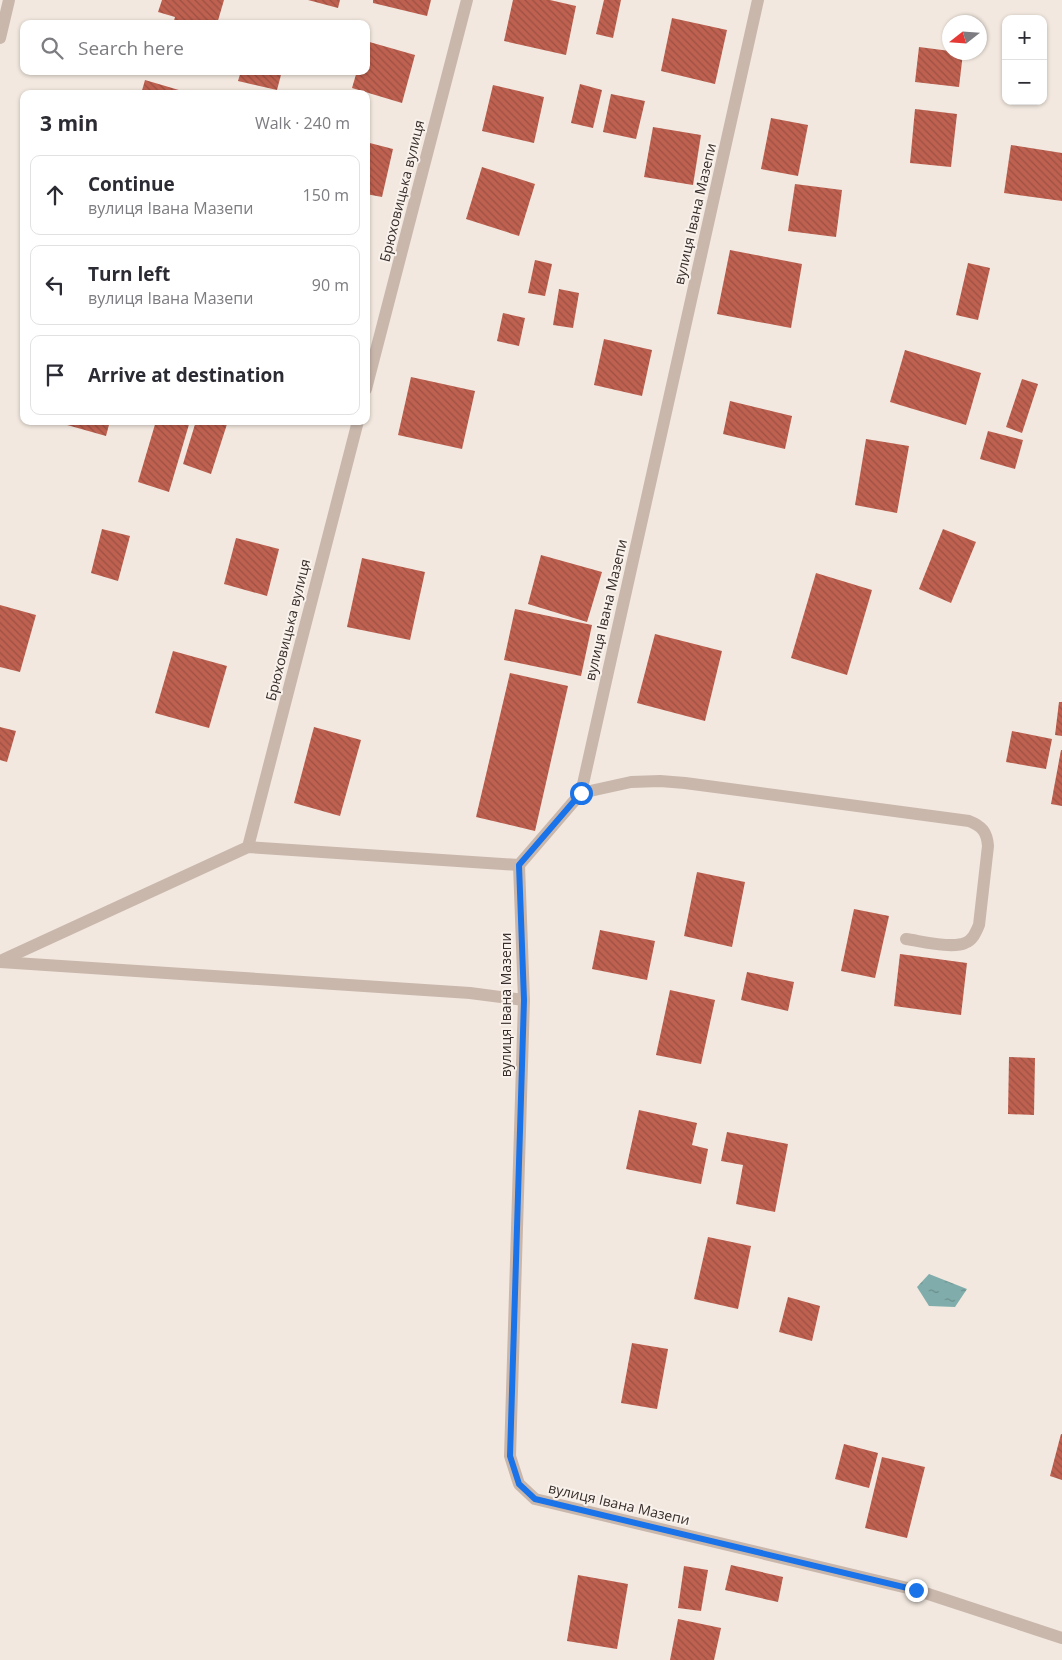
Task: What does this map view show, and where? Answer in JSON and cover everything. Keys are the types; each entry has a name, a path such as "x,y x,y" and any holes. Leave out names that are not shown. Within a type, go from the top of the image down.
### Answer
{"street":[{"path":"0,38 9,0"},
{"name":"Брюховицька вулиця","path":"370,374 467,0"},
{"name":"вулиця Івана Мазепи","path":"758,0 581,793 519,865 524,1000 510,1456 519,1484 535,1499 916,1590 1062,1638"},
{"name":"Брюховицька вулиця","path":"248,847 357,425"},
{"path":"581,793 631,782 660,781 685,783 969,820 979,825 987,835 988,846 979,925 974,936 965,943 954,945 906,940"},
{"path":"0,961 248,847 519,865"},
{"path":"0,961 470,993 524,1000"}],"water":[{"path":"929,1274 967,1289 955,1307 929,1306 917,1287"}],"building":[{"path":"162,0 224,0 218,20 174,20 175,17 158,12"},
{"path":"308,0 340,0 338,8"},
{"path":"373,0 431,0 427,16 373,3"},
{"path":"513,0 550,0 576,6 566,55 504,41"},
{"path":"604,0 621,0 613,38 596,34"},
{"path":"672,18 727,30 715,84 661,71"},
{"path":"370,42 415,55 402,103 370,93 370,90 352,88 356,75 370,75"},
{"path":"919,47 942,50 942,60 962,60 959,87 915,82"},
{"path":"240,75 281,75 277,90 238,81"},
{"path":"145,80 179,90 142,90"},
{"path":"580,84 602,90 593,128 571,123"},
{"path":"493,85 544,97 534,143 482,131"},
{"path":"611,94 645,101 636,139 603,132"},
{"path":"915,109 957,114 951,167 910,163"},
{"path":"771,118 808,125 798,176 761,169"},
{"path":"653,127 701,135 693,185 644,177"},
{"path":"370,143 393,149 382,197 370,195"},
{"path":"1011,145 1062,153 1062,201 1004,193"},
{"path":"482,167 535,184 519,236 466,219"},
{"path":"795,184 842,190 836,237 788,231"},
{"path":"730,250 802,264 791,328 717,314"},
{"path":"535,260 552,264 545,296 528,293"},
{"path":"968,263 990,268 978,320 956,315"},
{"path":"559,289 579,293 573,328 553,325"},
{"path":"503,313 525,318 519,346 497,341"},
{"path":"604,339 652,350 642,396 594,385"},
{"path":"905,350 981,373 966,425 890,402"},
{"path":"411,377 475,391 462,449 398,435"},
{"path":"1022,379 1038,384 1022,433 1006,427"},
{"path":"730,401 792,416 785,449 723,434"},
{"path":"67,425 109,425 106,436"},
{"path":"155,425 189,425 169,492 138,482"},
{"path":"195,425 227,425 211,474 183,464"},
{"path":"988,431 1023,440 1015,469 980,459"},
{"path":"866,439 909,446 897,513 855,505"},
{"path":"102,529 130,536 118,581 91,573"},
{"path":"943,529 976,542 951,603 919,589"},
{"path":"236,538 279,549 267,596 224,584"},
{"path":"541,555 602,572 587,622 528,604"},
{"path":"362,558 425,572 410,640 347,627"},
{"path":"816,573 872,590 847,675 791,658"},
{"path":"0,605 36,615 20,672 0,667"},
{"path":"515,609 592,625 581,676 504,660"},
{"path":"655,634 722,651 705,721 637,703"},
{"path":"173,651 227,666 209,728 155,713"},
{"path":"510,673 568,686 535,831 476,817"},
{"path":"1059,702 1062,702 1062,736 1055,735"},
{"path":"0,727 16,731 7,762 0,760"},
{"path":"314,727 361,740 340,816 294,803"},
{"path":"1012,731 1052,739 1046,769 1006,762"},
{"path":"1062,750 1062,806 1051,804"},
{"path":"697,872 745,882 732,947 684,936"},
{"path":"854,909 889,916 875,978 841,971"},
{"path":"600,930 655,941 647,980 592,969"},
{"path":"900,954 967,963 961,1015 894,1006"},
{"path":"747,972 794,982 788,1011 741,1000"},
{"path":"670,990 715,1000 701,1064 656,1055"},
{"path":"1009,1057 1035,1058 1034,1115 1008,1114"},
{"path":"639,1110 697,1123 692,1145 708,1149 701,1184 626,1169"},
{"path":"727,1132 788,1144 775,1212 736,1204 743,1165 721,1161"},
{"path":"708,1237 751,1246 738,1309 694,1299"},
{"path":"788,1297 820,1306 812,1341 779,1332"},
{"path":"632,1343 668,1349 657,1409 621,1403"},
{"path":"1062,1434 1062,1480 1050,1476"},
{"path":"844,1444 878,1453 869,1488 835,1479"},
{"path":"882,1457 925,1467 907,1538 865,1528"},
{"path":"731,1565 783,1577 778,1602 725,1590"},
{"path":"684,1566 708,1570 701,1611 678,1608"},
{"path":"578,1575 628,1584 617,1649 567,1641"},
{"path":"678,1619 721,1628 714,1660 670,1660"}],"route":[{"path":"581,793 519,865 524,1000 510,1456 519,1484 535,1499 916,1590"}]}
